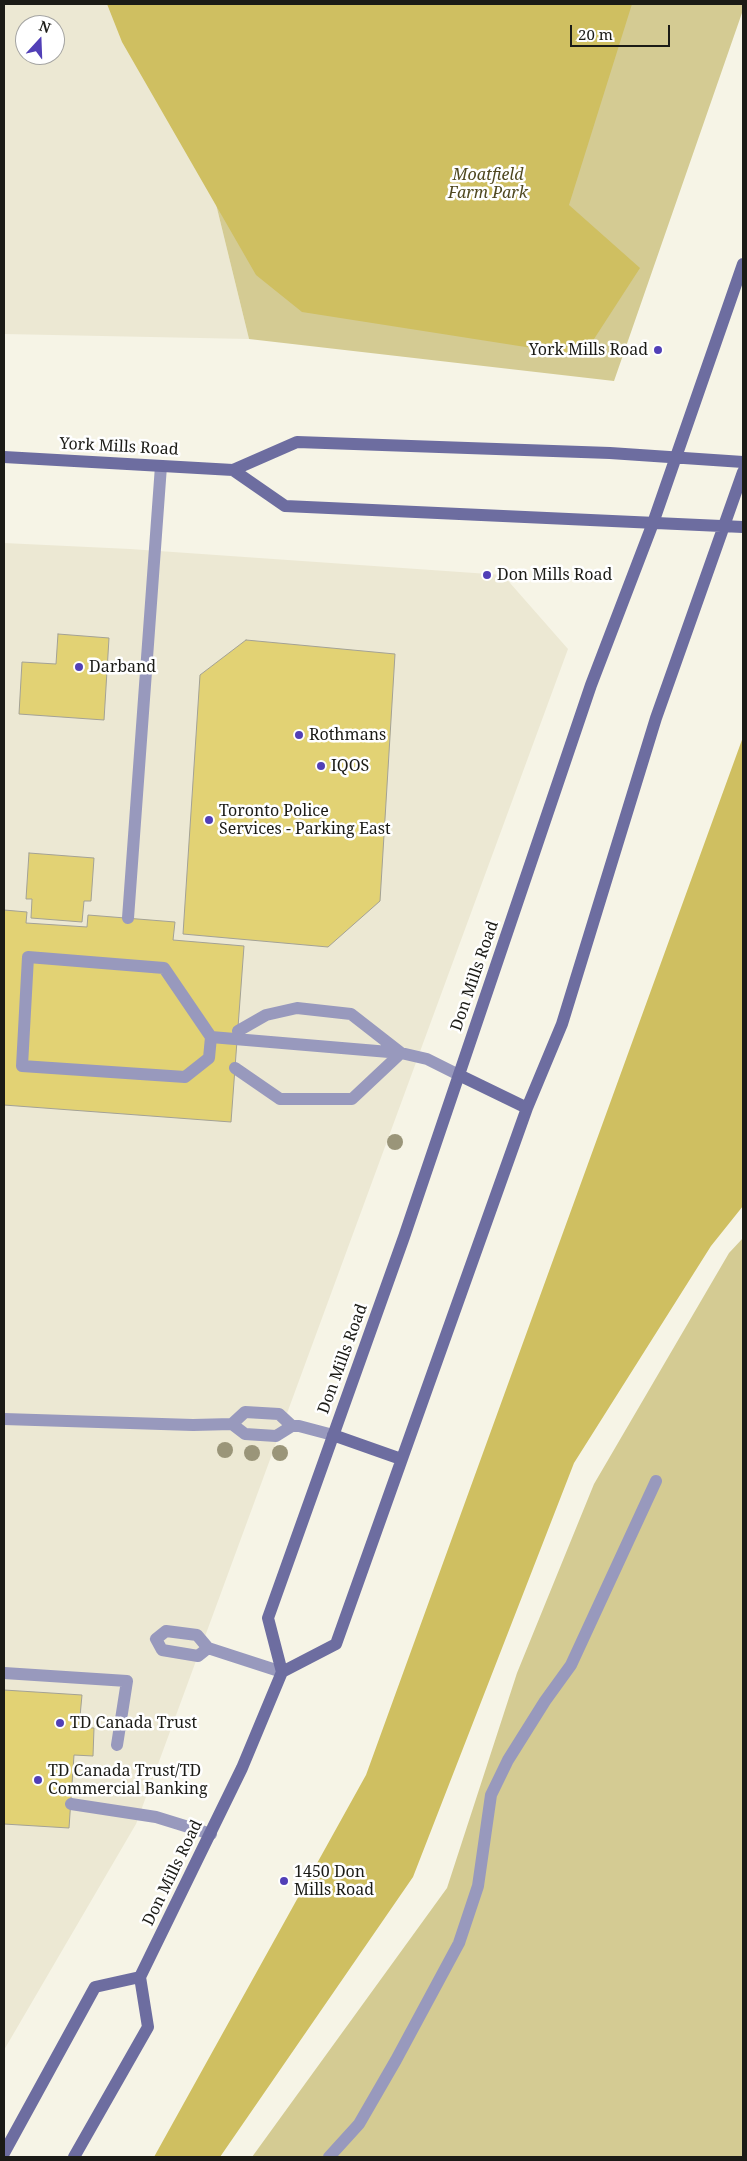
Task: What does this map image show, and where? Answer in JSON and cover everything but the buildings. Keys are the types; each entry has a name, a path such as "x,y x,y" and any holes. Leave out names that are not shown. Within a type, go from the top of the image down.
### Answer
{"main road":[{"name":"Don Mills Road","path":"140,1978 242,1768 282,1672 268,1618 459,1075 591,685 653,522 743,264"},
{"name":"York Mills Road","path":"4,457 233,470 297,442 610,453 743,462"},
{"path":"233,470 285,506 743,527"},
{"path":"282,1672 336,1644 527,1108 562,1024 656,718 743,472"},
{"path":"459,1075 527,1108"},
{"path":"333,1435 401,1459"},
{"path":"4,2153 95,1987 140,1978 148,2027 74,2157"}],"lane":[{"path":"128,918 161,466"},
{"path":"28,957 164,968 211,1037 209,1058 185,1077 22,1066 28,957"},
{"path":"238,1031 266,1015 297,1008 351,1014 402,1053"},
{"path":"211,1037 402,1053 427,1059 459,1075"},
{"path":"235,1068 280,1099 352,1099 402,1053"},
{"path":"232,1424 245,1412 279,1414 292,1426"},
{"path":"4,1419 193,1425 232,1424 245,1434 276,1436 292,1426 300,1426 333,1435"},
{"path":"329,2157 359,2124 459,1943 478,1886 491,1795 508,1760 545,1701 571,1665 656,1481"},
{"path":"208,1648 282,1672"},
{"path":"4,1673 127,1681 117,1745"},
{"path":"70,1804 156,1817 211,1834"}],"shaded area":[{"path":"4,4 167,4 249,339 4,334"},
{"path":"4,543 130,549 503,575 568,649 136,1824 4,2050"}],"green space":[{"name":"Moatfield Farm Park","path":"107,4 632,4 569,205 640,268 583,356 302,312 256,275 122,42"},
{"name":"Moatfield Farm Park","path":"167,4 743,4 743,10 614,381 249,339"},
{"path":"743,737 743,1206 711,1246 574,1463 413,1877 220,2157 154,2157 366,1775"},
{"path":"743,1238 743,2157 252,2157 447,1888 517,1673 594,1484 729,1253"}],"place":[{"name":"York Mills Road","path":"658,350"},
{"name":"Don Mills Road","path":"487,575"},
{"name":"Darband","path":"79,667"},
{"name":"Rothmans","path":"299,735"},
{"name":"IQOS","path":"321,766"},
{"name":"Toronto Police Services - Parking East","path":"209,820"},
{"name":"TD Canada Trust","path":"60,1723"},
{"name":"TD Canada Trust/TD Commercial Banking","path":"38,1780"},
{"name":"1450 Don Mills Road","path":"284,1881"}]}
